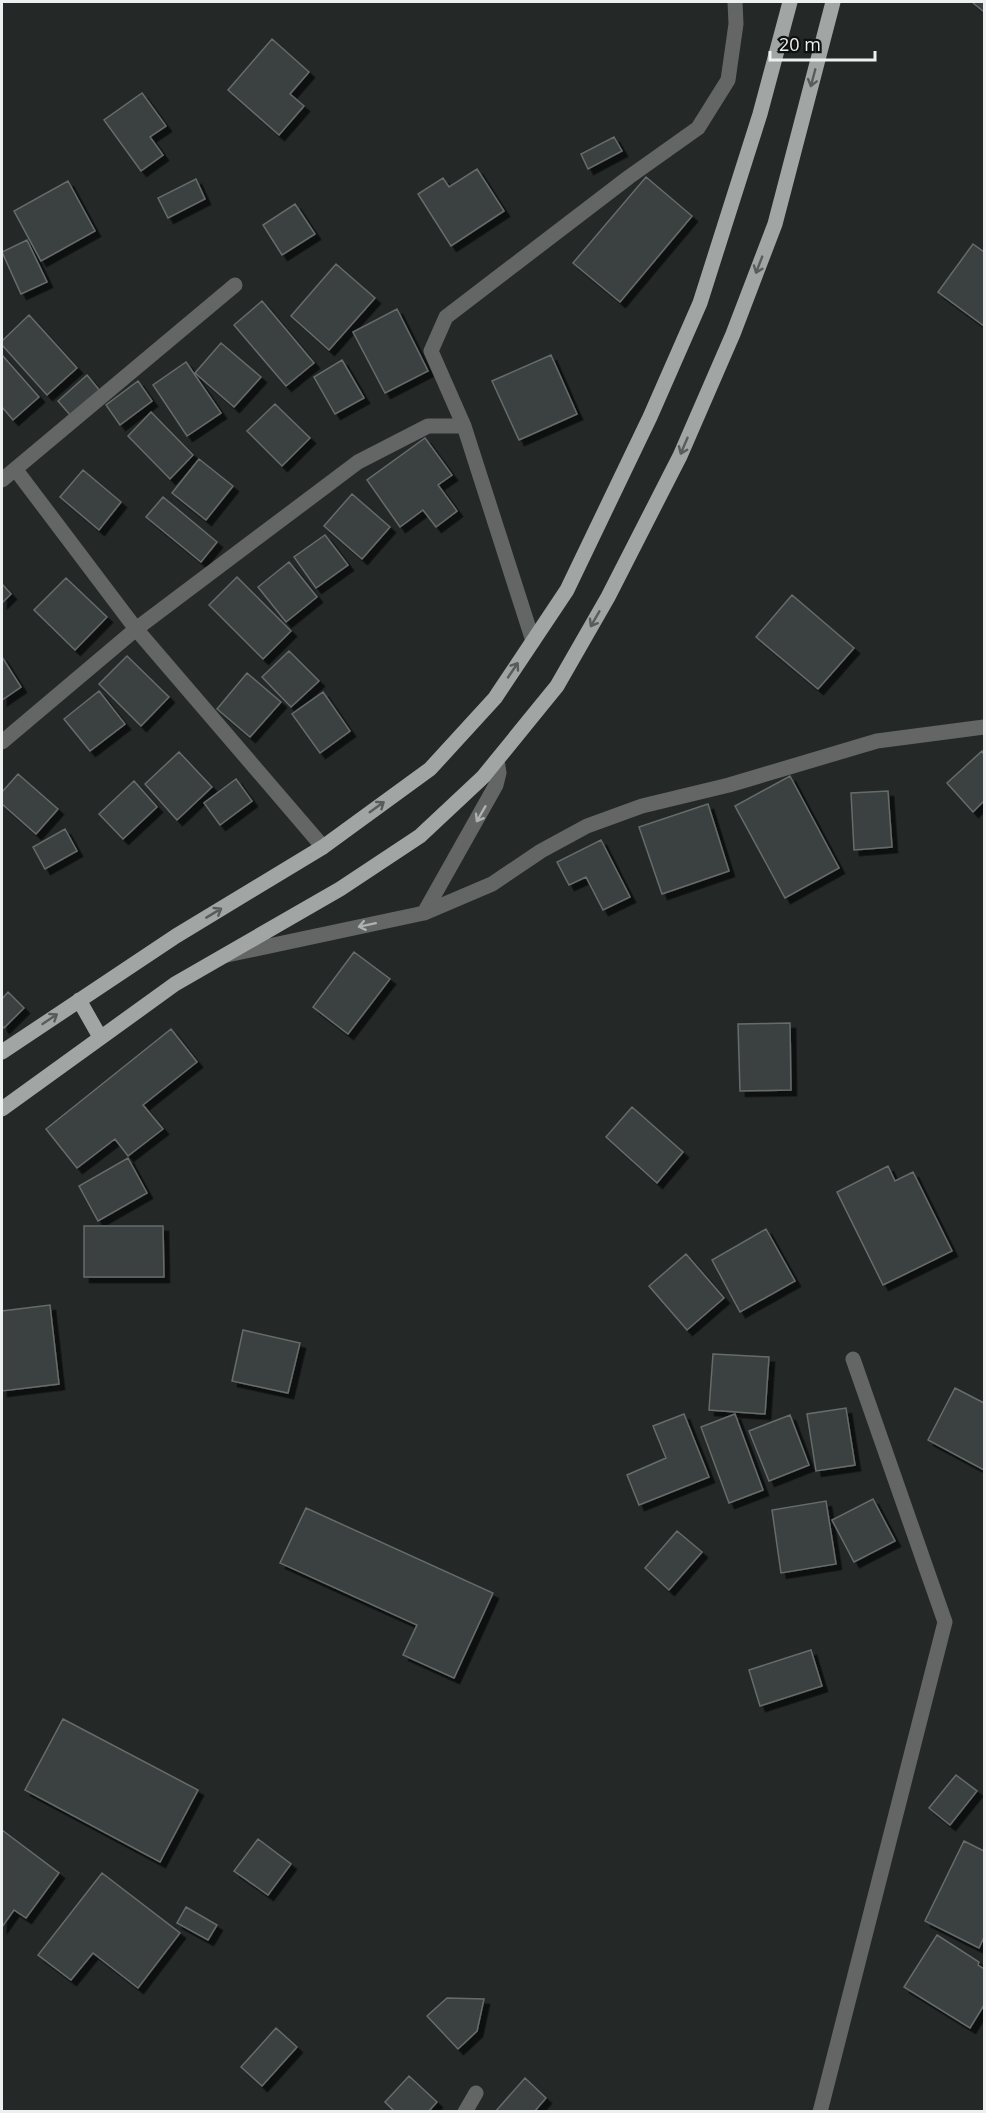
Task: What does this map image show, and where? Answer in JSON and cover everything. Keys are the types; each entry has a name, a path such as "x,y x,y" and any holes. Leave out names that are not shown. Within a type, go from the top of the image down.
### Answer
{"main road":[{"path":"2,1052 176,936 323,848 430,769 495,698 567,590 650,417 700,303 760,114 790,2"},
{"path":"2,1109 175,984 340,889 420,836 483,777 557,686 608,597 680,456 733,334 775,224 833,2"},
{"path":"79,1000 100,1037"}],"street":[{"path":"532,641 464,426 431,351 446,317 629,177 698,129 728,80 736,24 735,2"},
{"path":"2,480 235,285"},
{"path":"2,742 135,629 358,462 428,426 464,426"},
{"path":"16,470 135,629 323,848"},
{"path":"225,956 424,912 492,884 541,851 587,826 642,806 729,785 877,741 984,727"},
{"path":"424,912 496,785 499,773 497,760"},
{"path":"820,2112 945,1622 853,1359"},
{"path":"465,2112 476,2093"}],"building":[{"path":"972,2 984,2 984,12"},
{"path":"272,39 309,72 290,94 304,106 279,135 228,90"},
{"path":"142,93 166,126 150,137 163,155 141,171 104,120"},
{"path":"614,137 622,151 588,169 581,154"},
{"path":"477,169 504,211 451,246 418,194 443,178 449,187"},
{"path":"646,177 692,216 620,302 573,263"},
{"path":"196,179 205,199 168,218 158,198"},
{"path":"68,181 95,231 41,261 14,211"},
{"path":"295,204 315,234 282,255 263,225"},
{"path":"27,240 47,282 21,294 2,252"},
{"path":"973,244 984,252 984,326 938,292"},
{"path":"336,264 375,298 329,350 291,316"},
{"path":"262,301 314,363 286,386 234,325"},
{"path":"397,309 428,371 385,393 353,332"},
{"path":"29,315 77,368 47,395 2,345 2,341"},
{"path":"221,343 261,377 234,407 195,373"},
{"path":"2,355 39,397 13,420 2,407"},
{"path":"551,355 577,414 519,440 492,381"},
{"path":"342,360 364,398 335,414 314,377"},
{"path":"186,362 221,413 187,436 153,385"},
{"path":"87,375 100,391 71,416 58,401"},
{"path":"138,381 152,401 120,425 106,405"},
{"path":"275,404 310,438 282,466 247,431"},
{"path":"151,412 193,455 170,479 128,436"},
{"path":"425,438 452,475 438,485 457,511 436,527 423,510 400,527 367,480"},
{"path":"199,459 233,486 206,520 172,493"},
{"path":"83,470 121,502 99,530 60,497"},
{"path":"352,494 390,527 362,559 324,526"},
{"path":"163,497 217,542 201,562 146,517"},
{"path":"325,535 348,565 316,588 294,557"},
{"path":"289,562 317,597 286,622 258,587"},
{"path":"237,577 291,631 263,659 209,605"},
{"path":"66,578 107,617 75,650 34,610"},
{"path":"2,584 11,594 2,603"},
{"path":"792,595 854,648 818,689 756,637"},
{"path":"289,651 319,681 291,707 262,677"},
{"path":"127,656 169,697 141,726 99,684"},
{"path":"2,657 21,687 2,700"},
{"path":"247,673 281,702 250,737 217,709"},
{"path":"99,691 125,724 90,751 64,719"},
{"path":"323,692 350,731 320,753 292,714"},
{"path":"982,751 984,755 984,801 973,812 947,783"},
{"path":"179,752 212,787 177,820 145,784"},
{"path":"18,774 58,809 36,834 2,804 2,792"},
{"path":"790,776 839,868 785,898 735,806"},
{"path":"236,779 252,801 220,825 204,803"},
{"path":"134,781 157,807 123,839 99,814"},
{"path":"888,791 892,847 854,850 851,793"},
{"path":"708,804 729,871 662,894 639,827"},
{"path":"65,829 77,851 45,869 33,847"},
{"path":"601,840 630,897 603,910 586,877 569,885 557,862"},
{"path":"354,952 390,979 348,1034 313,1007"},
{"path":"8,992 24,1008 4,1028 2,1026 2,999"},
{"path":"790,1023 791,1090 740,1091 738,1024"},
{"path":"171,1029 197,1062 143,1105 163,1129 128,1156 115,1139 77,1168 46,1129"},
{"path":"632,1107 683,1152 657,1183 606,1137"},
{"path":"128,1158 147,1193 98,1221 79,1186"},
{"path":"888,1166 895,1181 913,1172 952,1251 883,1285 837,1192"},
{"path":"84,1226 163,1226 164,1277 84,1277"},
{"path":"766,1229 795,1281 740,1312 712,1260"},
{"path":"686,1254 724,1298 687,1330 649,1286"},
{"path":"50,1305 59,1384 2,1391 2,1311"},
{"path":"243,1330 300,1343 288,1393 232,1381"},
{"path":"713,1354 769,1357 765,1414 709,1410"},
{"path":"955,1388 984,1403 984,1470 928,1440"},
{"path":"846,1408 855,1465 816,1471 807,1414"},
{"path":"684,1414 709,1477 639,1505 627,1475 666,1458 653,1426"},
{"path":"735,1414 763,1490 729,1503 701,1427"},
{"path":"790,1415 809,1465 769,1481 749,1431"},
{"path":"873,1499 895,1541 854,1562 832,1520"},
{"path":"826,1501 836,1564 781,1573 772,1510"},
{"path":"306,1508 493,1593 454,1678 403,1655 417,1625 280,1563"},
{"path":"677,1531 702,1552 669,1590 645,1568"},
{"path":"811,1650 822,1686 760,1706 749,1670"},
{"path":"63,1719 198,1790 160,1862 25,1790"},
{"path":"956,1775 977,1791 950,1825 929,1808"},
{"path":"2,1830 59,1873 26,1918 14,1910 2,1927"},
{"path":"258,1839 291,1864 268,1895 234,1871"},
{"path":"964,1841 984,1851 984,1937 979,1948 925,1921"},
{"path":"102,1873 180,1933 138,1988 93,1953 71,1980 38,1955"},
{"path":"186,1907 217,1925 208,1940 177,1923"},
{"path":"937,1935 979,1962 978,1965 984,1969 984,2005 970,2028 904,1987"},
{"path":"447,1998 484,1999 477,2031 458,2049 427,2016"},
{"path":"276,2028 297,2047 262,2086 241,2067"},
{"path":"409,2076 437,2102 428,2112 395,2112 385,2102"},
{"path":"525,2078 546,2098 534,2112 495,2112"}]}
